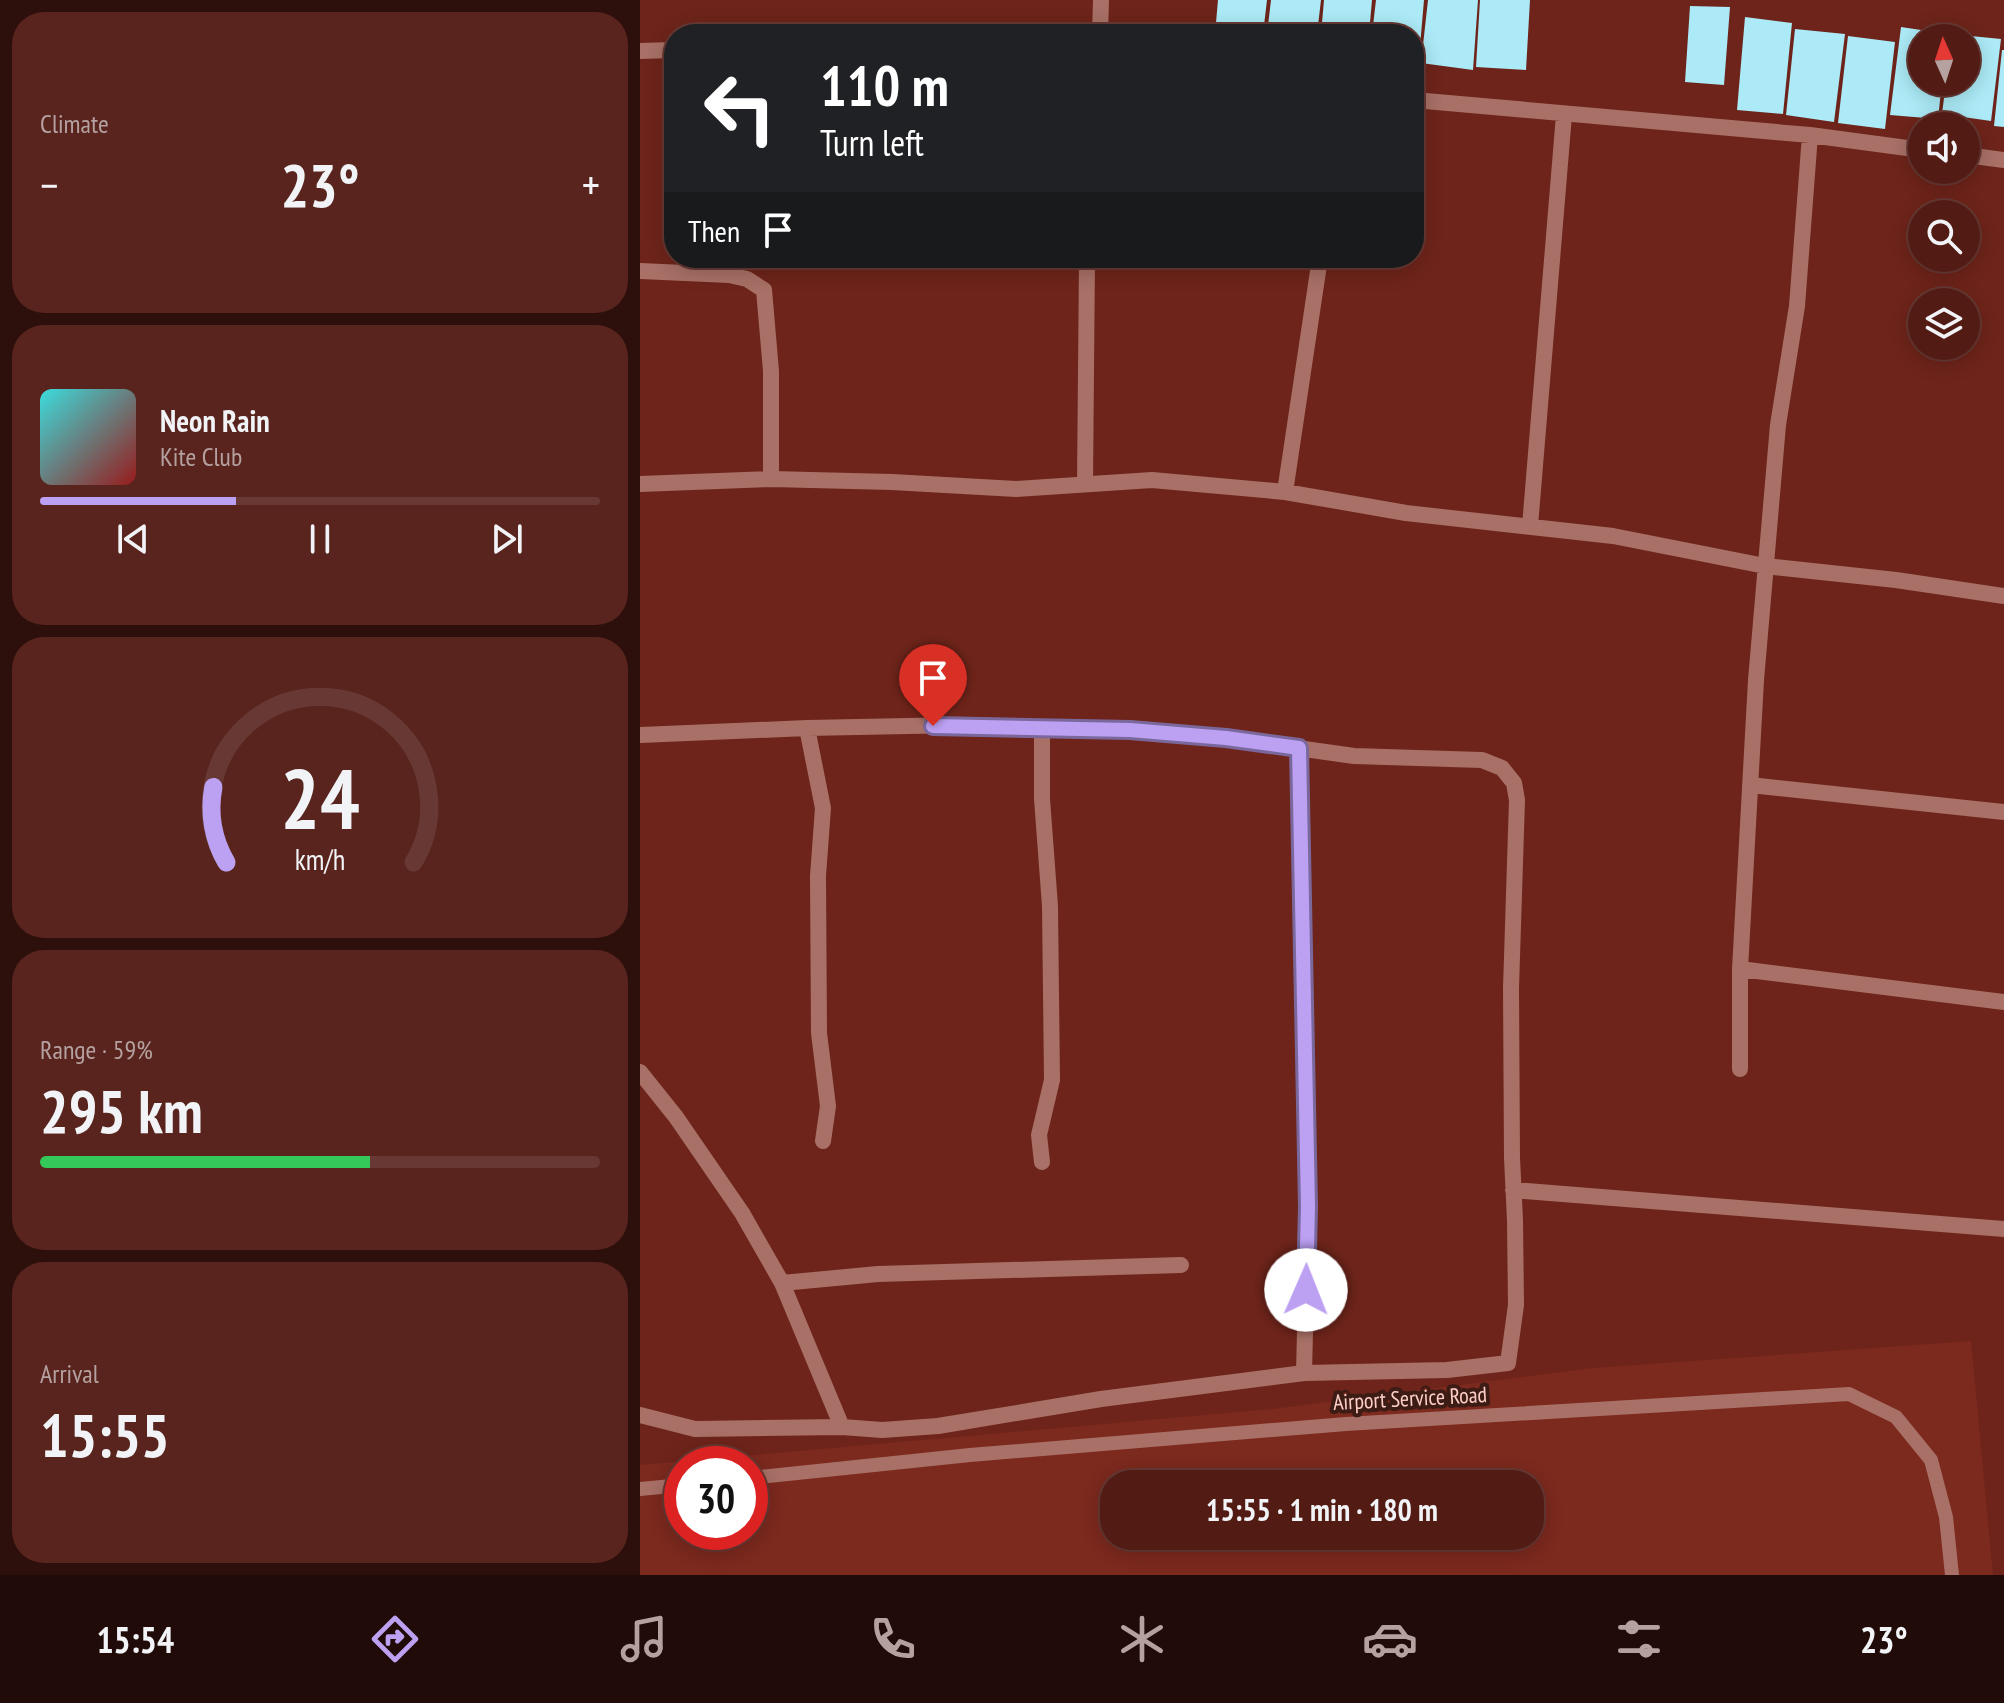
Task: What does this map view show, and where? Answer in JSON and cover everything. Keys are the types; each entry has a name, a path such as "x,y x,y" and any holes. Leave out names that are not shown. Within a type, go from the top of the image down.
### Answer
{"street":[{"path":"1100,24 1101,0"},
{"path":"640,51 664,50"},
{"path":"1424,101 1810,135 1908,148"},
{"path":"1530,526 1564,115"},
{"path":"1740,1069 1740,969 1765,566 1778,425 1797,306 1810,135"},
{"path":"1980,157 2004,160"},
{"path":"1085,484 1087,268"},
{"path":"1285,492 1319,268"},
{"path":"640,271 729,275 747,279 764,290 771,371 771,479"},
{"path":"640,484 771,479 1016,489 1152,480 1285,492 1406,513 1613,536 1765,566 1896,580 2004,596"},
{"path":"640,735 959,725 1130,730 1226,738 1354,756 1482,760 1502,768 1514,783 1517,800 1511,988 1516,1305 1508,1363 1447,1370 1304,1373 1101,1399 938,1426 882,1430 842,1427 695,1429 640,1415"},
{"path":"807,728 823,808 818,876 819,1033 828,1106 823,1141"},
{"path":"1042,728 1042,799 1050,906 1052,1080 1039,1135 1042,1162"},
{"path":"1299,748 1308,1207 1304,1373"},
{"path":"1750,785 2004,812"},
{"path":"1740,969 2004,1002"},
{"path":"640,1072 676,1117 742,1213 782,1283 842,1427"},
{"path":"1513,1190 2004,1229"},
{"path":"782,1283 878,1274 1181,1265"}],"lane":[{"name":"Airport Service Road","path":"768,1476 970,1455 1346,1424 1849,1394 1896,1417 1931,1460 1946,1517 1952,1575"},
{"path":"640,1489 664,1487"}],"shaded area":[{"path":"1971,1341 1993,1575 640,1575 640,1465 664,1463 664,1550 768,1550 768,1454 1272,1409 1593,1368"}],"building":[{"path":"1218,0 1267,0 1264,24 1216,24"},
{"path":"1271,0 1321,0 1318,24 1268,24"},
{"path":"1324,0 1372,0 1370,24 1322,24"},
{"path":"1376,0 1424,0 1422,24 1373,24"},
{"path":"1428,0 1478,0 1473,70 1424,63"},
{"path":"1480,0 1530,0 1526,70 1476,67"},
{"path":"1690,6 1730,7 1724,85 1685,82"},
{"path":"1745,17 1792,23 1783,114 1737,110"},
{"path":"1901,27 1908,28 1908,96 1940,96 1939,112 1908,112 1908,116 1890,115"},
{"path":"1795,29 1845,34 1834,122 1786,115"},
{"path":"1848,36 1895,42 1885,129 1838,123"},
{"path":"1980,37 2001,39 1991,121 1980,119 1980,112 1942,112 1944,96 1980,96"},
{"path":"2004,50 2004,127 1994,126"}],"route":[{"path":"933,726 1130,730 1299,748 1308,1207 1306,1290"}]}
